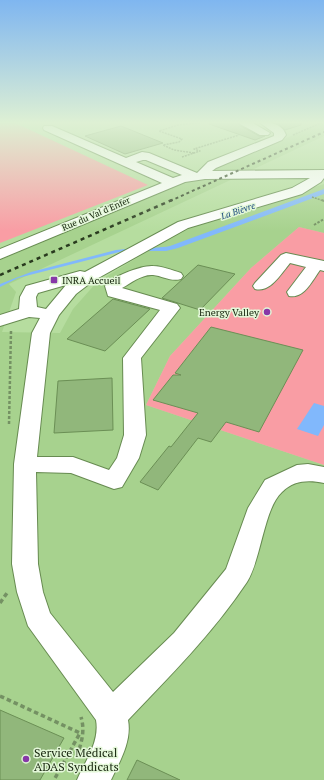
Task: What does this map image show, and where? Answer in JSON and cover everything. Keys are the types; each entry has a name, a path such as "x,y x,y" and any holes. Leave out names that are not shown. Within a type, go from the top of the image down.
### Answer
{"street":[{"path":"117,158 171,182"},
{"path":"125,162 135,158"},
{"path":"152,158 200,176 321,174"},
{"path":"200,176 212,165 228,158"},
{"path":"0,321 39,313 87,278 183,225 297,191 317,179 321,174"},
{"name":"Rue du Val d'Enfer","path":"0,254 171,182 200,176"},
{"path":"261,286 286,258 320,266"},
{"path":"295,292 320,266"},
{"path":"25,464 73,465 114,481 128,458 135,435 132,358 171,308 114,292 113,286 133,275 152,270 175,276"},
{"path":"87,278 80,276 32,290 28,297 39,313 41,333 25,464 25,564 30,592 38,618 111,715 114,730 109,749 94,780"},
{"path":"111,715 184,642 238,574 260,508 273,486 297,473 308,472 324,475"}],"path":[{"path":"164,163 178,158"},
{"path":"315,198 324,201"},
{"path":"314,225 324,219"},
{"path":"0,696 80,733 54,780"}],"shaded area":[{"path":"0,158 91,158 148,185 0,243"},
{"path":"239,158 276,158 9,284 16,292 2,332 60,333 73,309 97,282 187,228 324,184 324,233 299,227 251,268 170,356 146,405 324,465 324,780 0,780 0,260"},
{"name":"Energy Valley","path":"299,227 324,233 324,465 146,405 170,356 251,268"}],"water":[{"path":"324,189 324,194 178,248 166,251 139,251 170,246"},
{"path":"135,248 18,278 0,287 0,284 31,272 116,250"},
{"path":"314,403 324,406 324,425 318,436 297,429"}],"building":[{"path":"198,265 235,274 200,310 162,298"},
{"path":"113,299 150,309 105,351 67,339"},
{"path":"211,327 303,350 259,432 226,422 211,442 198,438 158,490 140,482 169,446 171,447 198,413 153,400 173,375 181,375 175,373"},
{"path":"112,378 113,430 54,433 58,381"},
{"name":"Service Médical ADAS Syndicats","path":"0,710 64,738 40,780 0,780"},
{"path":"137,760 180,780 127,780"}],"railway":[{"path":"170,201 265,158"},
{"path":"0,275 172,200"}],"place":[{"name":"INRA Accueil","path":"54,280"},
{"name":"Energy Valley","path":"267,312"},
{"name":"Service Médical ADAS Syndicats","path":"26,759"}],"water label":[{"name":"La Bièvre","path":"238,211"}]}
